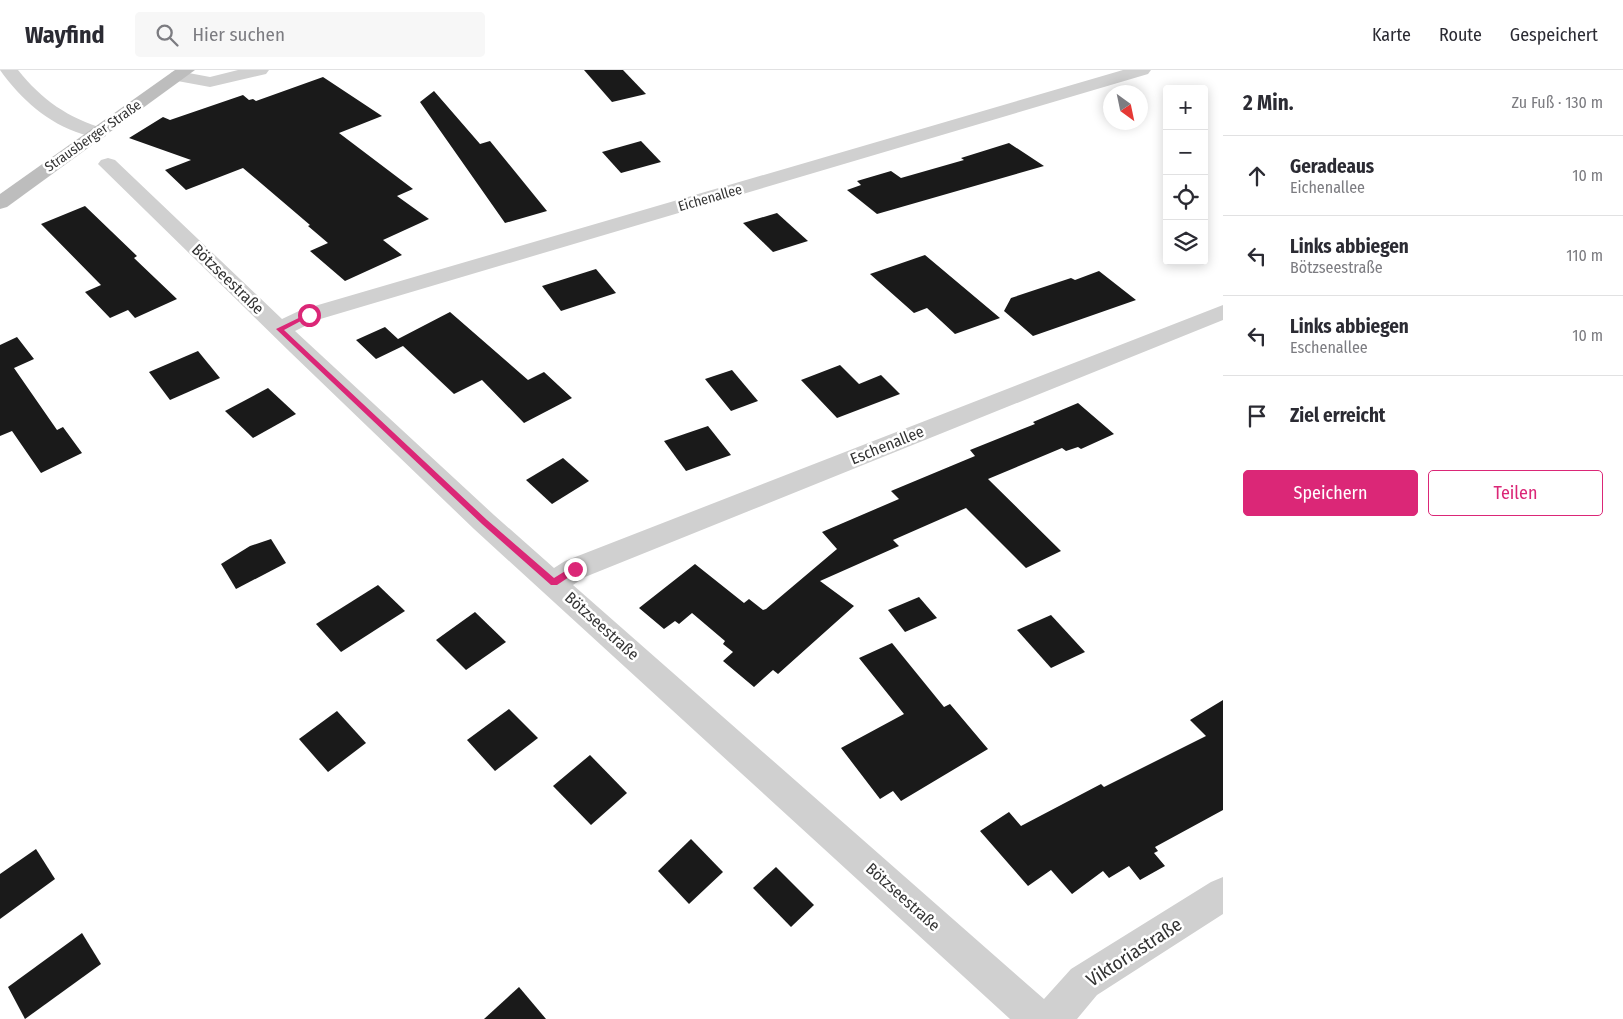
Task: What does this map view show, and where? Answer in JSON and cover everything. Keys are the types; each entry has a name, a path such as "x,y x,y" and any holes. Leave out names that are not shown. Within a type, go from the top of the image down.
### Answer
{"main road":[{"name":"Strausberger Straße","path":"0,203 182,73"}],"street":[{"path":"182,73 210,82 260,70"},
{"name":"Eichenallee","path":"280,329 309,315 1142,70"},
{"path":"6,72 53,116 68,124 98,133"},
{"name":"Bötzseestraße","path":"108,164 484,522 1038,1019"},
{"name":"Eschenallee","path":"554,583 575,569 1223,312"},
{"name":"Viktoriastraße","path":"1052,1019 1084,982 1223,894"}],"building":[{"path":"584,70 623,70 646,94 612,102"},
{"path":"323,77 382,116 339,133 413,189 397,196 429,219 383,240 402,255 345,281 310,251 328,243 308,226 310,225 243,168 186,190 165,170 191,160 129,138 163,117 170,120 243,95 249,100 253,99 256,101"},
{"path":"434,91 480,144 490,141 547,211 505,223 420,102"},
{"path":"641,141 661,162 621,173 602,152"},
{"path":"1009,143 1044,166 877,214 847,190 861,185 857,181 891,171 901,178 964,160 961,158"},
{"path":"85,206 137,256 134,258 177,299 135,318 128,310 110,318 85,292 101,285 41,224"},
{"path":"777,213 808,241 773,252 743,223"},
{"path":"925,255 1000,318 955,334 927,308 914,313 870,274"},
{"path":"596,269 616,293 561,311 542,286"},
{"path":"1099,271 1136,300 1033,336 1004,311 1011,298 1071,278 1075,280"},
{"path":"450,312 528,380 544,372 572,398 524,423 482,380 454,394 403,346 376,359 356,340 385,327 398,339"},
{"path":"17,337 34,359 14,368 57,430 63,427 82,453 41,473 12,431 0,436 0,345"},
{"path":"198,351 220,378 170,400 149,372"},
{"path":"840,365 859,384 881,375 900,394 837,418 801,380"},
{"path":"732,370 758,401 731,411 705,379"},
{"path":"268,388 296,414 253,438 225,411"},
{"path":"1078,403 1114,434 1081,449 1078,447 1066,451 1062,448 988,479 1061,551 1026,568 966,508 893,540 899,546 820,581 854,606 778,674 773,670 754,687 723,661 733,652 723,644 725,641 692,613 679,624 675,621 664,629 639,608 695,564 744,603 749,599 763,610 766,609 837,549 822,532 899,499 891,491 975,456 970,450 1035,424 1033,422"},
{"path":"708,426 731,455 686,471 664,441"},
{"path":"563,458 589,481 552,504 526,480"},
{"path":"271,539 286,563 236,589 221,564 250,546"},
{"path":"378,585 405,611 341,652 316,624"},
{"path":"919,597 937,618 905,632 888,610"},
{"path":"475,612 506,642 466,670 436,640"},
{"path":"1051,615 1085,652 1051,668 1017,630"},
{"path":"892,643 944,707 950,704 988,749 901,801 893,791 880,799 841,748 904,714 859,658"},
{"path":"1223,700 1223,810 1155,847 1158,851 1154,853 1165,866 1140,880 1129,866 1109,878 1103,871 1072,894 1051,870 1028,886 980,831 1009,812 1021,826 1101,784 1104,787 1206,736 1190,720"},
{"path":"509,709 538,738 495,771 467,740"},
{"path":"337,711 366,743 328,772 299,739"},
{"path":"590,755 627,793 591,825 553,786"},
{"path":"691,839 723,872 689,904 658,871"},
{"path":"36,849 55,879 0,919 0,874"},
{"path":"776,867 814,905 791,927 753,888"},
{"path":"82,933 101,964 25,1019 8,987"},
{"path":"519,987 546,1019 484,1019"}],"route":[{"path":"309,315 280,329 484,522 554,583 575,569"}]}
